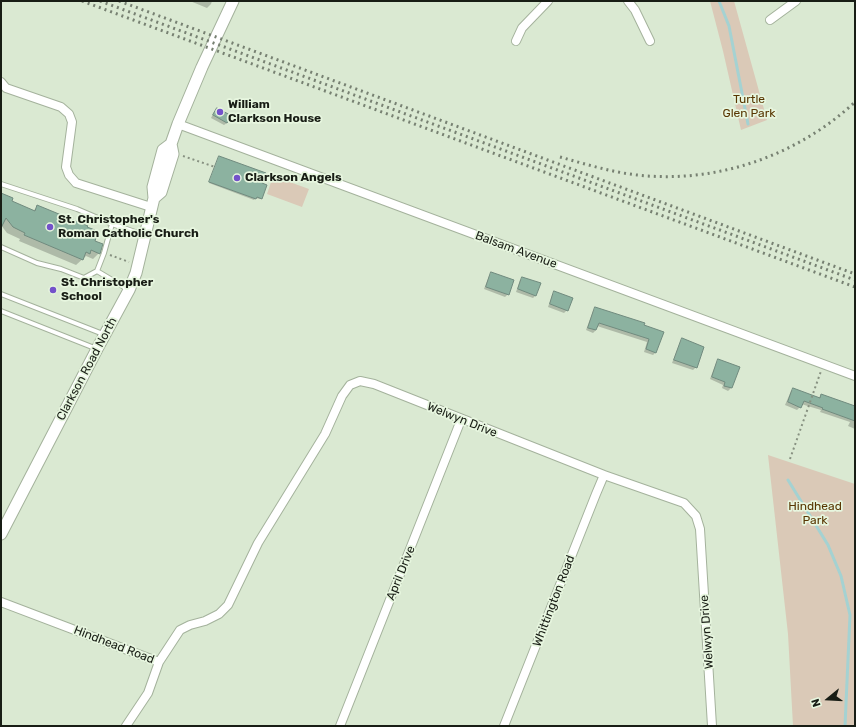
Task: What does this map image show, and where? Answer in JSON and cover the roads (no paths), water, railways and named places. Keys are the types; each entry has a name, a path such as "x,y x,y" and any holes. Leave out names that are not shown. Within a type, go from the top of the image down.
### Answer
{"street":[{"name":"Clarkson Road North","path":"1,534 129,290 136,273 152,202 161,192 173,154 171,144 178,124 233,1"},
{"path":"516,41 522,28 548,1"},
{"path":"628,1 635,10 650,41"},
{"path":"770,20 796,1"},
{"path":"1,82 6,88 61,107 69,114 72,122 66,167 69,175 76,184 152,202"},
{"name":"Balsam Avenue","path":"178,124 855,376"},
{"name":"Welwyn Drive","path":"159,662 180,630 220,614 228,605 258,542 325,434 342,396 350,386 360,381 374,384 461,420 604,475 684,503 696,516 700,529 712,726"},
{"name":"April Drive","path":"340,726 461,420"},
{"name":"Whittington Road","path":"504,726 604,475"},
{"name":"Hindhead Road","path":"1,602 159,662 148,693 126,726"}],"lane":[{"path":"1,184 77,209 112,224 145,235"},
{"path":"1,247 37,263 61,269 84,278 97,271 112,224"},
{"path":"97,271 129,290"},
{"path":"1,294 105,335"},
{"path":"1,312 97,349"}],"waterway":[{"path":"719,1 729,26 748,124"},
{"path":"788,480 828,545 841,576 850,615 845,726"}],"railway":[{"path":"82,1 855,287"},
{"path":"100,1 855,280"},
{"path":"119,1 855,274"},
{"path":"560,157 608,170 637,175 667,177 696,175 725,170 754,162 781,151 808,137 832,121 855,102"}],"place":[{"name":"William Clarkson House","path":"220,112"},
{"name":"Clarkson Angels","path":"237,178"},
{"name":"St. Christopher's Roman Catholic Church","path":"50,227"},
{"name":"St. Christopher School","path":"53,290"}],"park label":[{"name":"Turtle Glen Park","path":"749,107"},
{"name":"Hindhead Park","path":"815,514"}]}
